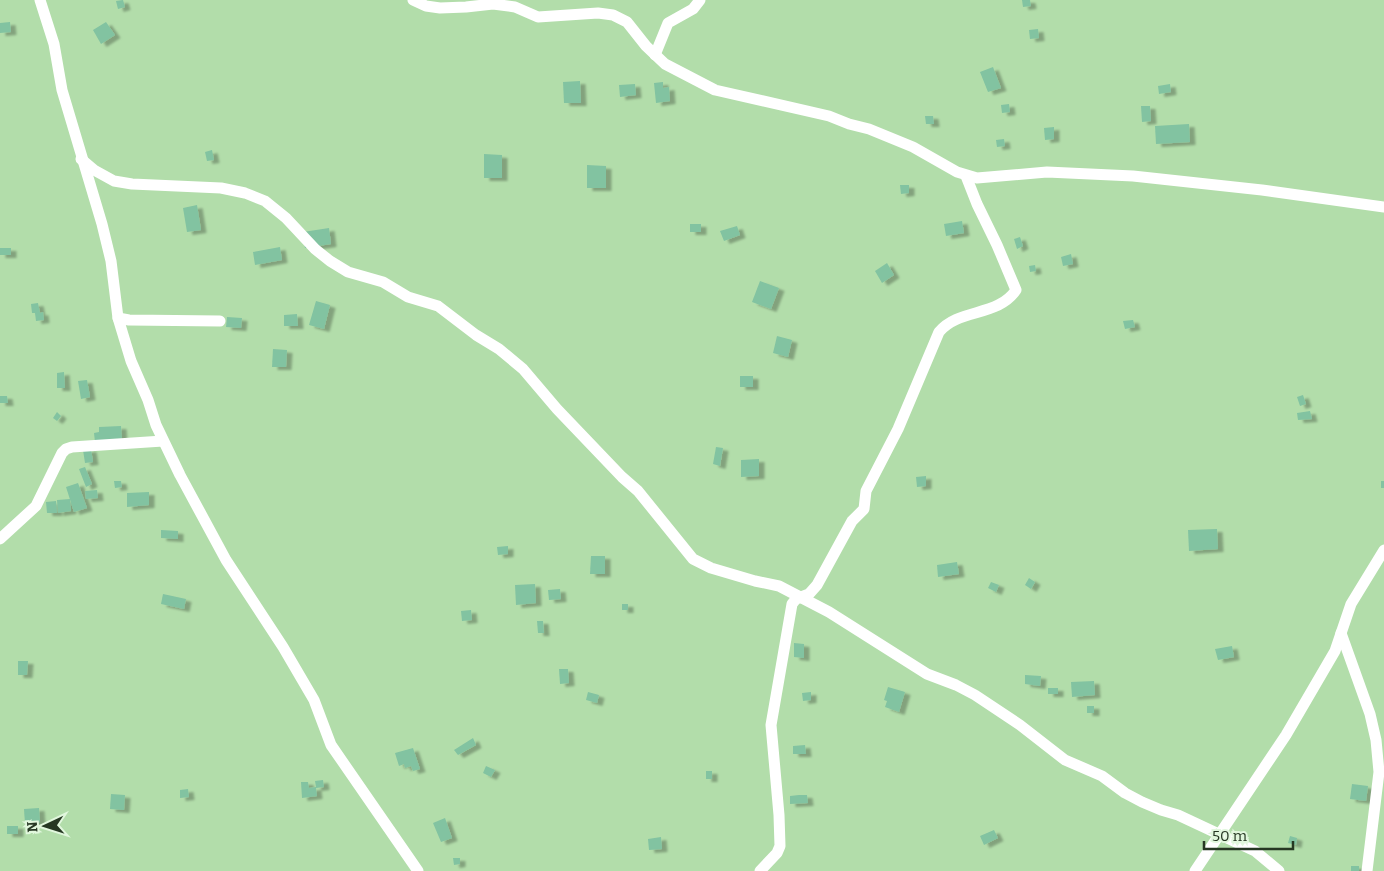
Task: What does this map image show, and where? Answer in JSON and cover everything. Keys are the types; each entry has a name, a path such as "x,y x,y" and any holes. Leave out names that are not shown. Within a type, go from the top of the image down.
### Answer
{"street":[{"path":"40,0 54,44 62,90 102,224 111,261 118,318 131,362 140,380 156,425 226,560 283,647 314,700 331,745 418,871"},
{"path":"413,0 426,6 440,8 494,4 515,7 538,17 598,13 613,15 627,22 665,64 715,90 829,116 869,129 913,147 966,176 977,178 1047,172 1133,176 1262,190 1384,207"},
{"path":"655,55 668,23 693,9 700,0"},
{"path":"82,159 94,170 114,181 132,184 221,188 265,201 286,218 330,261 348,272 382,282 408,297 438,306 476,335 499,349 522,368 557,409 622,477 638,491 693,559 711,568 755,582 779,586 801,597 829,612 927,674 956,685 975,695 1020,726 1064,760 1102,776 1125,793 1142,802 1160,810 1178,814 1255,851 1279,871"},
{"path":"760,871 777,854 780,846 771,726 792,604 796,599 809,594 817,585 852,521 864,509 866,491 898,429 939,332 942,328 958,319 1000,304 1012,296 1016,290 997,245 976,204 966,176"},
{"path":"118,318 129,320 220,321"},
{"path":"0,539 36,506 62,453 66,449 72,447 163,441"},
{"path":"1195,871 1286,735 1335,651 1351,604 1384,550"},
{"path":"1341,633 1370,714 1376,740 1379,772 1367,871"}],"building":[{"path":"123,0 125,7 118,9 116,1"},
{"path":"1022,0 1030,0 1031,6 1023,7"},
{"path":"10,22 11,32 0,33 0,23"},
{"path":"106,22 115,35 101,44 93,30"},
{"path":"1038,29 1039,38 1030,39 1029,30"},
{"path":"993,67 1001,88 988,92 980,72"},
{"path":"580,81 581,103 564,103 563,82"},
{"path":"663,82 663,88 669,87 670,101 656,103 654,83"},
{"path":"635,84 636,95 620,97 619,85"},
{"path":"1170,84 1171,92 1159,94 1158,86"},
{"path":"1009,104 1010,112 1002,113 1001,105"},
{"path":"1141,106 1150,106 1151,121 1142,122"},
{"path":"925,116 933,116 934,124 926,124"},
{"path":"1189,124 1190,142 1156,144 1155,126"},
{"path":"1054,127 1054,139 1045,140 1044,128"},
{"path":"1004,139 1005,146 997,147 996,140"},
{"path":"212,150 214,160 207,161 205,152"},
{"path":"484,154 502,155 502,178 484,178"},
{"path":"587,165 606,166 606,188 587,188"},
{"path":"900,185 909,185 909,193 901,194"},
{"path":"197,205 201,230 187,232 183,208"},
{"path":"962,221 964,233 946,236 944,224"},
{"path":"690,224 701,224 701,232 690,232"},
{"path":"737,226 740,235 724,241 720,231"},
{"path":"329,228 331,244 305,248 303,232"},
{"path":"1020,237 1023,246 1017,249 1014,239"},
{"path":"280,247 282,260 255,265 253,252"},
{"path":"0,248 11,248 11,255 0,255"},
{"path":"1071,254 1073,264 1063,266 1061,257"},
{"path":"887,263 894,275 882,283 875,271"},
{"path":"1035,265 1036,271 1030,272 1029,266"},
{"path":"760,281 779,288 771,309 752,302"},
{"path":"316,301 330,305 324,329 309,325"},
{"path":"38,303 40,313 43,312 44,320 36,321 35,313 32,313 31,304"},
{"path":"297,314 298,326 284,326 284,315"},
{"path":"227,317 242,318 241,328 226,327"},
{"path":"1133,320 1135,327 1125,329 1123,321"},
{"path":"777,336 792,340 788,357 773,353"},
{"path":"273,349 287,350 286,367 272,367"},
{"path":"64,372 65,388 57,388 57,373"},
{"path":"740,376 753,376 753,387 740,387"},
{"path":"87,380 90,397 81,399 78,381"},
{"path":"1303,395 1306,404 1300,406 1297,397"},
{"path":"0,396 7,396 8,403 0,403"},
{"path":"1310,411 1312,419 1298,420 1297,413"},
{"path":"57,412 61,416 57,421 53,418"},
{"path":"121,426 122,440 95,442 94,433 99,432 99,427"},
{"path":"716,447 723,448 720,466 713,464"},
{"path":"91,449 93,462 85,463 83,450"},
{"path":"759,459 759,476 741,477 741,460"},
{"path":"85,467 92,484 86,487 79,469"},
{"path":"926,476 926,486 917,487 916,477"},
{"path":"114,481 121,481 122,487 115,488"},
{"path":"1381,481 1384,481 1384,488 1381,488"},
{"path":"78,483 87,508 74,512 66,487"},
{"path":"97,490 98,498 86,499 85,491"},
{"path":"149,492 149,505 127,507 127,493"},
{"path":"70,499 71,511 58,513 57,500"},
{"path":"56,501 57,513 47,513 46,502"},
{"path":"1217,529 1218,549 1189,551 1188,530"},
{"path":"161,530 178,531 178,539 161,538"},
{"path":"508,546 508,554 498,555 497,547"},
{"path":"591,556 605,556 605,574 590,574"},
{"path":"957,562 959,574 938,577 937,565"},
{"path":"1029,578 1035,582 1031,589 1025,585"},
{"path":"991,582 999,585 996,592 988,588"},
{"path":"535,584 536,603 516,605 515,585"},
{"path":"560,589 561,599 549,600 548,590"},
{"path":"163,594 186,599 184,609 161,604"},
{"path":"622,604 628,604 628,610 622,610"},
{"path":"471,610 472,620 462,621 461,611"},
{"path":"537,621 543,621 544,633 538,633"},
{"path":"794,643 804,644 804,658 794,657"},
{"path":"1232,646 1234,657 1218,660 1215,649"},
{"path":"18,661 28,661 27,675 18,675"},
{"path":"559,669 568,669 569,683 560,684"},
{"path":"1025,675 1041,676 1040,686 1025,684"},
{"path":"1094,681 1095,695 1072,697 1071,682"},
{"path":"888,687 905,692 899,712 885,707 887,701 884,700"},
{"path":"1048,688 1058,688 1058,694 1048,694"},
{"path":"588,692 599,695 597,703 586,700"},
{"path":"811,692 811,700 803,701 802,693"},
{"path":"1087,706 1094,706 1094,713 1087,713"},
{"path":"473,738 476,745 458,755 454,750"},
{"path":"805,745 806,754 793,754 793,746"},
{"path":"413,748 420,769 413,771 411,766 405,768 404,764 399,766 395,753"},
{"path":"486,766 495,770 491,777 483,773"},
{"path":"706,771 712,771 712,779 706,779"},
{"path":"323,780 324,787 316,788 317,796 302,798 301,782 308,782 309,788 316,787 315,781"},
{"path":"1352,784 1368,786 1366,801 1350,799"},
{"path":"188,789 189,797 180,798 180,790"},
{"path":"111,794 125,795 124,810 110,809"},
{"path":"807,795 808,803 790,804 790,796"},
{"path":"39,808 40,822 25,824 24,809"},
{"path":"445,818 452,838 441,842 433,823"},
{"path":"7,826 18,826 18,834 7,834"},
{"path":"994,830 998,838 984,845 980,836"},
{"path":"1290,836 1297,838 1296,845 1288,843"},
{"path":"661,837 662,849 649,850 648,839"},
{"path":"453,858 460,858 460,864 454,865"},
{"path":"1351,866 1359,866 1359,871 1351,871"}]}
